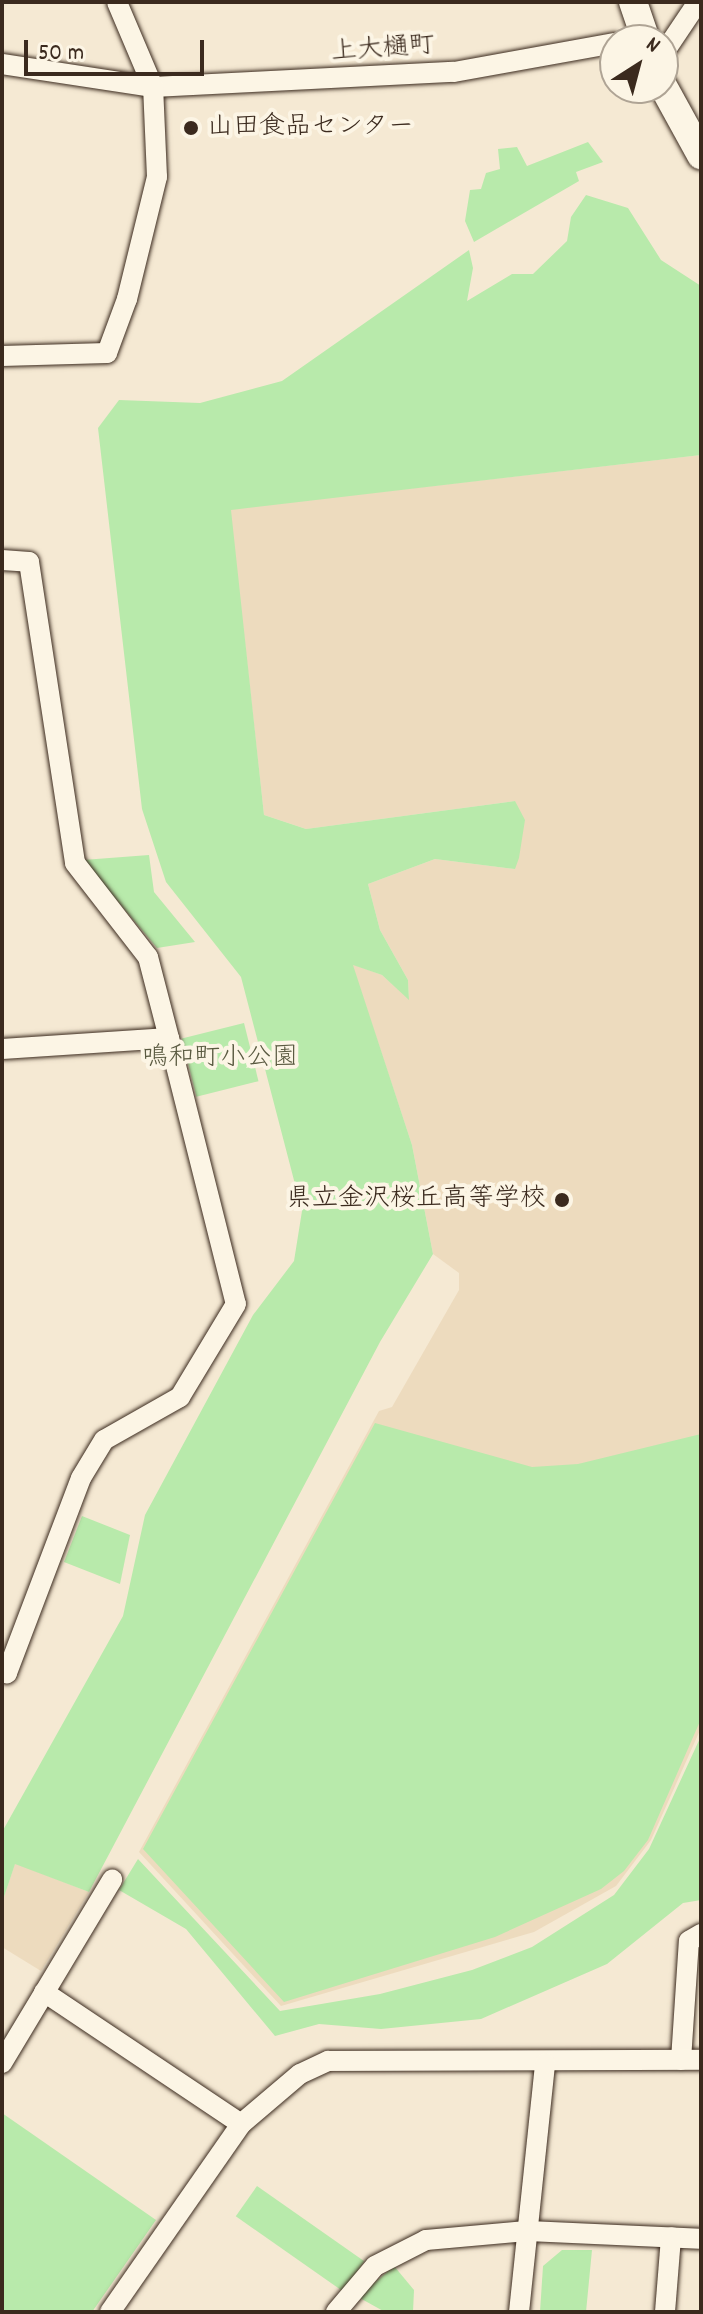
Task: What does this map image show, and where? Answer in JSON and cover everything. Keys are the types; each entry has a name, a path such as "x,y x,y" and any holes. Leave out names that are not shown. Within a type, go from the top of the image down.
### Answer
{"main road":[{"path":"633,2 639,24"},
{"path":"673,104 701,155"}],"street":[{"path":"2,356 107,353 142,248 157,177 153,87 117,2"},
{"path":"679,30 698,2"},
{"name":"上大樋町","path":"2,64 153,87 454,72 599,46"},
{"path":"2,560 29,562 75,863 148,957 236,1304 180,1397 104,1440 81,1478 7,1673 2,1672"},
{"path":"2,1049 122,1045 169,1038"},
{"path":"2,2063 112,1880"},
{"path":"110,2312 241,2124 300,2074 328,2061 545,2063 691,2060 689,1941 701,1934"},
{"path":"44,1992 241,2124"},
{"path":"519,2312 545,2063"},
{"path":"336,2312 375,2266 426,2240 527,2231 701,2239"},
{"path":"665,2312 671,2237"}],"shaded area":[{"name":"県立金沢桜丘高等学校","path":"701,455 701,1728 651,1840 616,1886 534,1932 281,2006 139,1852 379,1411 392,1407 459,1290 459,1273 433,1254 412,1145 352,964 382,975 409,999 408,980 380,930 368,884 435,859 515,869 515,801 306,829 264,815 230,509"},
{"path":"15,1863 89,1892 41,1971 2,1947 2,1903"}],"green space":[{"path":"588,142 603,162 576,172 579,181 474,242 465,221 470,190 481,189 486,173 500,169 498,149 517,147 527,166"},
{"path":"586,195 628,208 661,260 701,286 701,455 231,510 264,815 306,829 515,801 525,820 519,858 515,869 435,859 368,884 380,930 408,980 409,1000 382,975 353,965 412,1145 433,1254 380,1342 89,1892 15,1864 2,1903 2,1832 123,1616 145,1515 253,1315 294,1261 302,1211 241,977 166,882 142,809 98,428 119,400 200,403 282,381 469,250 473,268 467,301 512,274 533,274 567,241 571,217"},
{"path":"149,855 154,892 195,942 157,948 83,860"},
{"name":"鳴和町小公園","path":"244,1023 259,1081 196,1097 182,1038"},
{"path":"375,1423 532,1467 578,1464 701,1434 701,1719 648,1840 624,1871 601,1889 495,1937 284,2002 143,1849"},
{"path":"82,1516 130,1535 120,1584 64,1562"},
{"path":"701,1736 701,1900 683,1903 607,1964 481,2019 381,2029 319,2024 275,2036 186,1929 119,1890 138,1859 280,2011 380,1994 472,1970 532,1947 614,1895 649,1849"},
{"path":"2,2113 156,2220 92,2312 2,2312"},
{"path":"257,2186 364,2261 343,2291 236,2216"},
{"path":"562,2250 592,2250 586,2312 540,2312 543,2266"},
{"path":"394,2266 414,2290 413,2312 385,2312 358,2297"}],"place":[{"name":"山田食品センター","path":"191,128"},
{"name":"県立金沢桜丘高等学校","path":"562,1200"}]}
